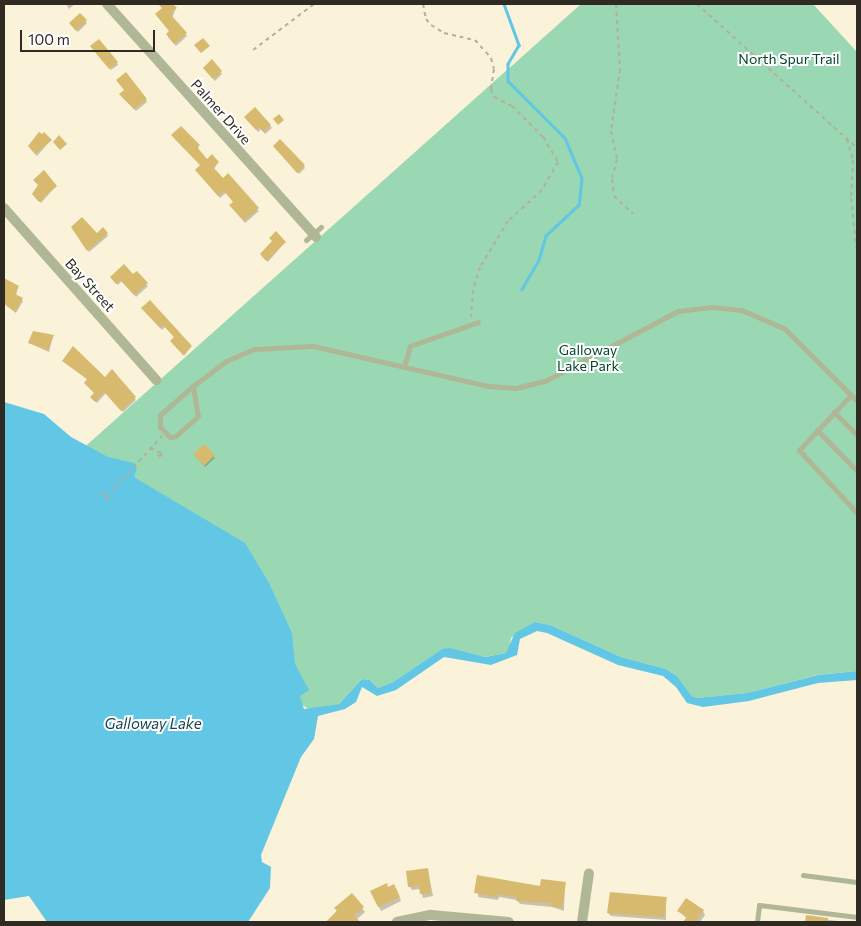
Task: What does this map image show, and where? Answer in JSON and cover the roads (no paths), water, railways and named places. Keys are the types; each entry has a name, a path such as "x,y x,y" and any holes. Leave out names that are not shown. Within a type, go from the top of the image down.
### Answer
{"street":[{"name":"Palmer Drive","path":"107,4 314,235"},
{"name":"Bay Street","path":"4,208 156,380"},
{"path":"582,922 588,873"},
{"path":"397,922 431,915 509,922"}],"lane":[{"path":"193,386 198,416 176,436 164,434 158,422 160,415 193,386 241,352 267,346 313,346 488,386 531,386 678,311 712,307 742,310 784,329 857,401"},
{"path":"404,366 410,346 475,323"},
{"path":"851,395 799,450 801,455 856,512"},
{"path":"834,412 857,435"},
{"path":"817,430 857,471"},
{"path":"803,875 857,882"},
{"path":"757,922 759,905 857,917"}],"water":[{"name":"Galloway Lake","path":"4,402 44,414 71,437 108,457 134,463 137,469 134,476 137,479 245,543 269,583 292,633 295,664 309,690 300,696 304,709 339,704 362,679 370,680 378,688 393,682 442,649 450,648 485,657 506,653 515,633 535,622 550,625 621,657 666,669 677,676 692,696 697,698 747,693 818,675 857,671 857,680 818,683 749,701 703,707 687,703 676,687 663,676 618,665 547,633 537,631 520,639 517,655 491,665 444,657 396,690 377,696 362,687 356,702 345,709 318,716 314,739 301,757 261,855 262,862 271,867 270,888 248,922 47,922 29,896 4,900"}],"waterway":[{"path":"504,4 519,45 508,64 508,81 565,138 582,178 579,205 546,236 539,260 522,289"}],"park label":[{"name":"North Spur Trail","path":"789,59"},
{"name":"Galloway Lake Park","path":"588,358"}]}
